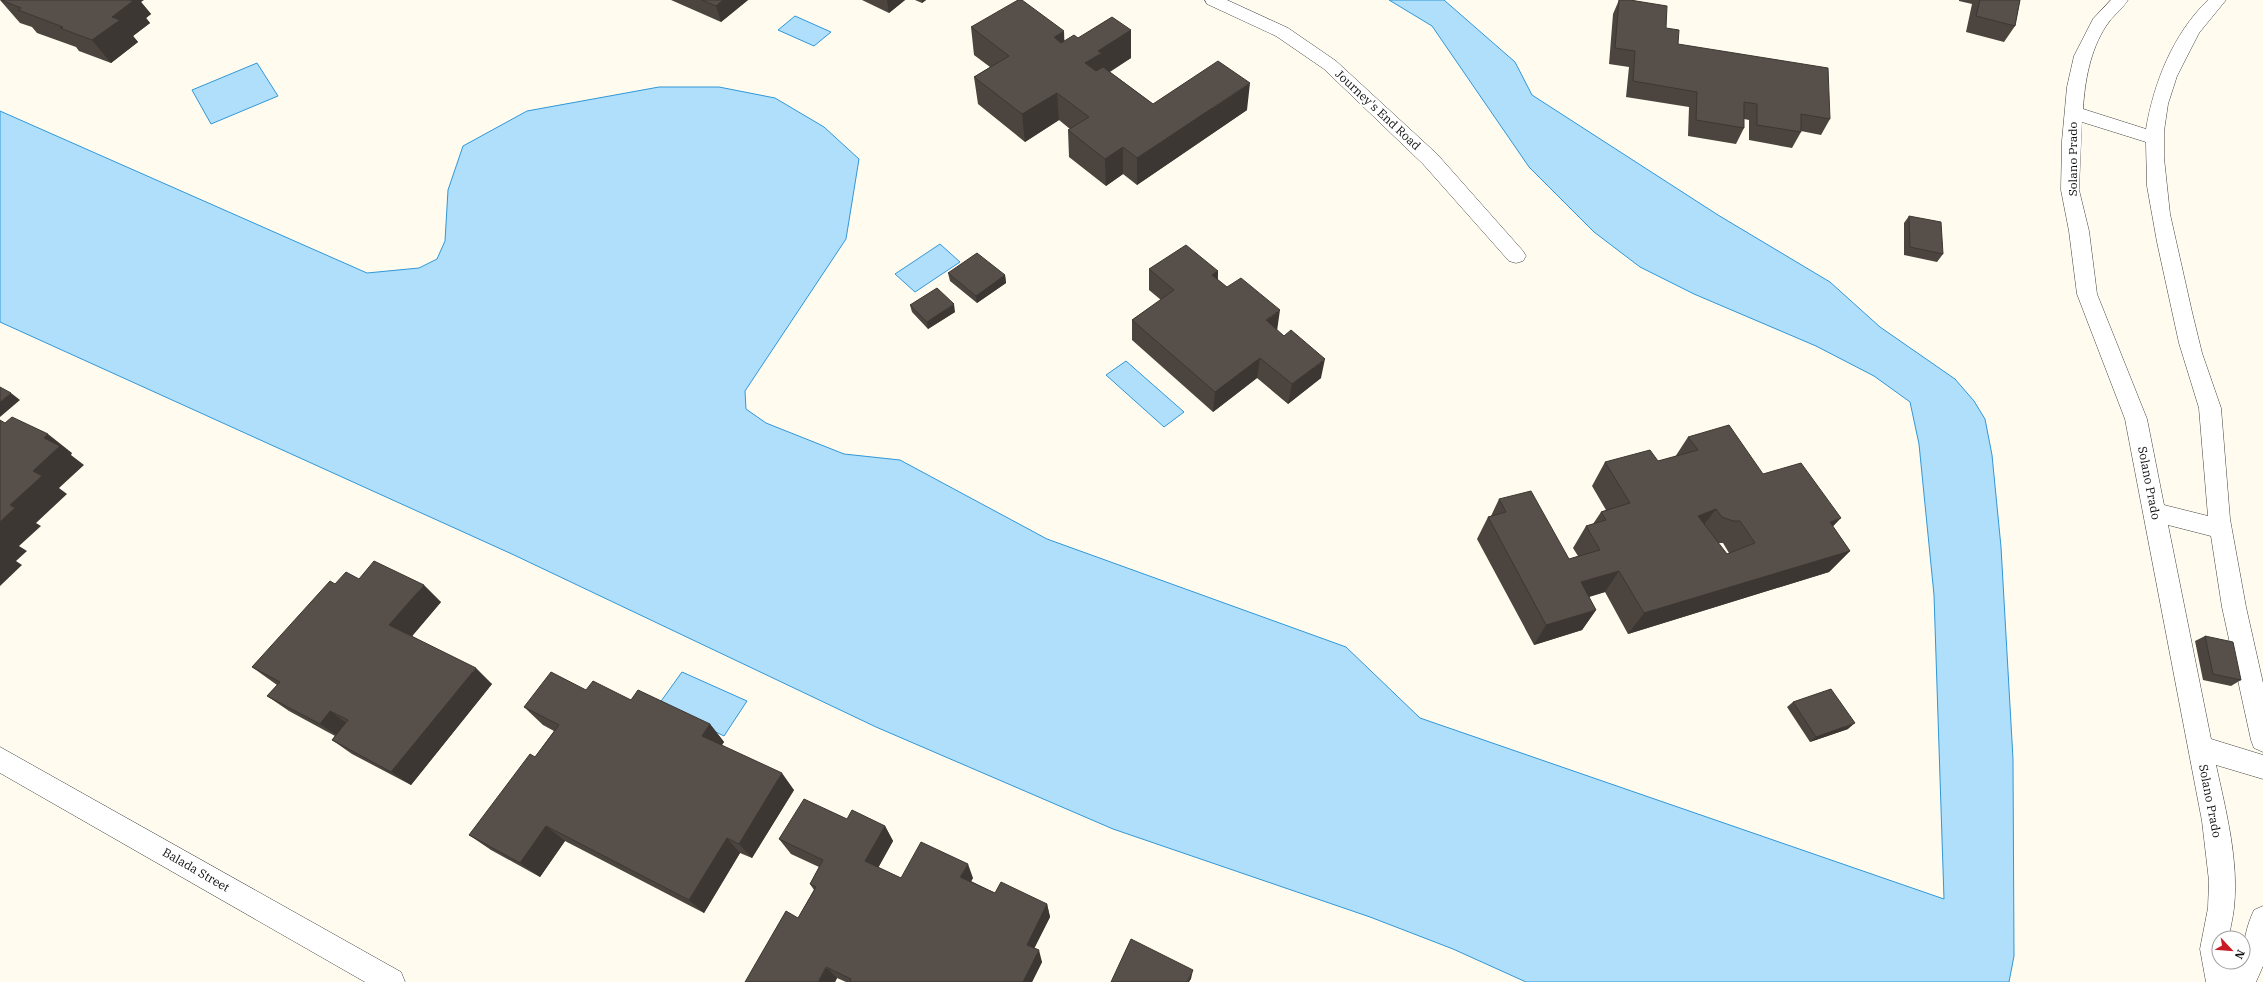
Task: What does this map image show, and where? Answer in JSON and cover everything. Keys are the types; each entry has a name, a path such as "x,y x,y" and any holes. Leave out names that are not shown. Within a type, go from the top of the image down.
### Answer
{"street":[{"name":"Journey's End Road","path":"1213,0 1282,32 1330,64 1430,159 1516,256"},
{"name":"Solano Prado","path":"2120,0 2099,23 2083,56 2076,87 2070,190 2079,230 2087,294 2136,419 2201,748 2221,862 2221,908 2213,949 2220,982"},
{"path":"2218,0 2205,12 2175,60 2164,86 2156,116 2154,138 2154,176 2159,210 2183,320 2193,354 2204,382 2210,411 2216,494 2221,529 2238,629 2263,740"},
{"path":"2074,113 2154,138"},
{"path":"2155,512 2221,529"},
{"path":"2201,748 2263,767"},
{"name":"Balada Street","path":"0,759 391,982"},
{"path":"2232,982 2248,971 2263,919"}],"water":[{"path":"1389,0 1444,0 1515,62 1532,95 1718,215 1830,282 1880,327 1955,379 1974,401 1985,419 1992,455 2001,547 2013,759 2014,956 2009,982 1526,982 1453,949 1370,917 1113,829 876,727 514,555 0,322 0,111 367,273 419,268 437,259 445,241 448,190 463,146 527,111 659,87 719,87 775,98 824,127 859,159 846,239 745,391 746,409 766,423 844,454 900,460 1047,539 1346,647 1420,718 1944,899 1934,595 1919,444 1910,402 1874,376 1816,346 1694,294 1640,267 1594,232 1529,167 1432,26"},
{"path":"795,16 831,32 814,46 778,30"},
{"path":"257,63 278,96 211,124 192,90"},
{"path":"940,244 960,262 915,292 895,274"},
{"path":"1126,361 1184,412 1164,427 1106,375"},
{"path":"682,672 747,701 724,736 659,704"}],"building":[{"path":"1,0 133,1 112,17 120,20 92,40 18,10 21,8"},
{"path":"702,0 723,0 716,6"},
{"path":"1018,0 1022,0 1064,31 1054,37 1061,43 1074,35 1078,38 1112,17 1131,30 1098,51 1102,53 1085,63 1096,71 1103,67 1153,104 1218,61 1250,83 1137,158 1123,147 1105,159 1068,130 1089,117 1057,93 1022,114 974,77 1009,56 971,27"},
{"path":"1619,0 1630,0 1667,6 1666,28 1679,30 1678,44 1828,68 1830,119 1801,114 1801,132 1757,125 1757,104 1744,102 1744,128 1696,120 1697,92 1633,81 1635,51 1615,48"},
{"path":"1980,0 2020,0 2015,26 1976,16"},
{"path":"1909,216 1941,222 1943,254 1910,247"},
{"path":"1186,245 1218,271 1212,275 1227,287 1241,278 1280,310 1266,320 1284,336 1291,330 1325,359 1292,384 1260,358 1215,392 1132,320 1174,290 1149,269"},
{"path":"977,253 1005,275 976,296 948,273"},
{"path":"937,288 954,304 927,322 910,305"},
{"path":"0,387 11,393 0,402"},
{"path":"12,417 48,434 44,438 60,446 33,471 42,476 10,505 15,508 0,522 0,420 5,423"},
{"path":"1729,425 1763,474 1801,463 1841,518 1830,522 1850,551 1644,613 1619,571 1581,582 1596,610 1546,625 1488,517 1506,512 1499,499 1531,491 1569,559 1600,550 1586,526 1606,520 1601,512 1630,503 1605,462 1650,450 1658,461 1698,450 1688,437","holes":["1716,509 1722,517 1733,521 1740,521 1755,543 1727,554 1698,516"]},
{"path":"374,561 424,585 389,625 476,668 391,772 332,740 348,720 330,711 320,724 267,696 280,682 252,667 330,581 335,584 346,572 359,579"},
{"path":"2205,636 2233,642 2241,680 2213,674"},
{"path":"551,672 586,690 593,681 631,700 638,690 710,724 702,736 782,773 739,844 727,838 689,900 546,826 520,863 469,835 530,754 535,757 559,725 524,707"},
{"path":"1831,689 1855,723 1816,737 1793,702"},
{"path":"804,799 847,819 852,810 885,826 865,861 901,878 921,842 968,864 960,877 995,893 1001,882 1047,904 1027,945 1039,950 1023,982 850,982 851,979 826,967 818,982 745,982 786,911 798,918 816,887 810,884 823,860 779,839"},
{"path":"1131,939 1193,970 1187,982 1111,982"}]}
